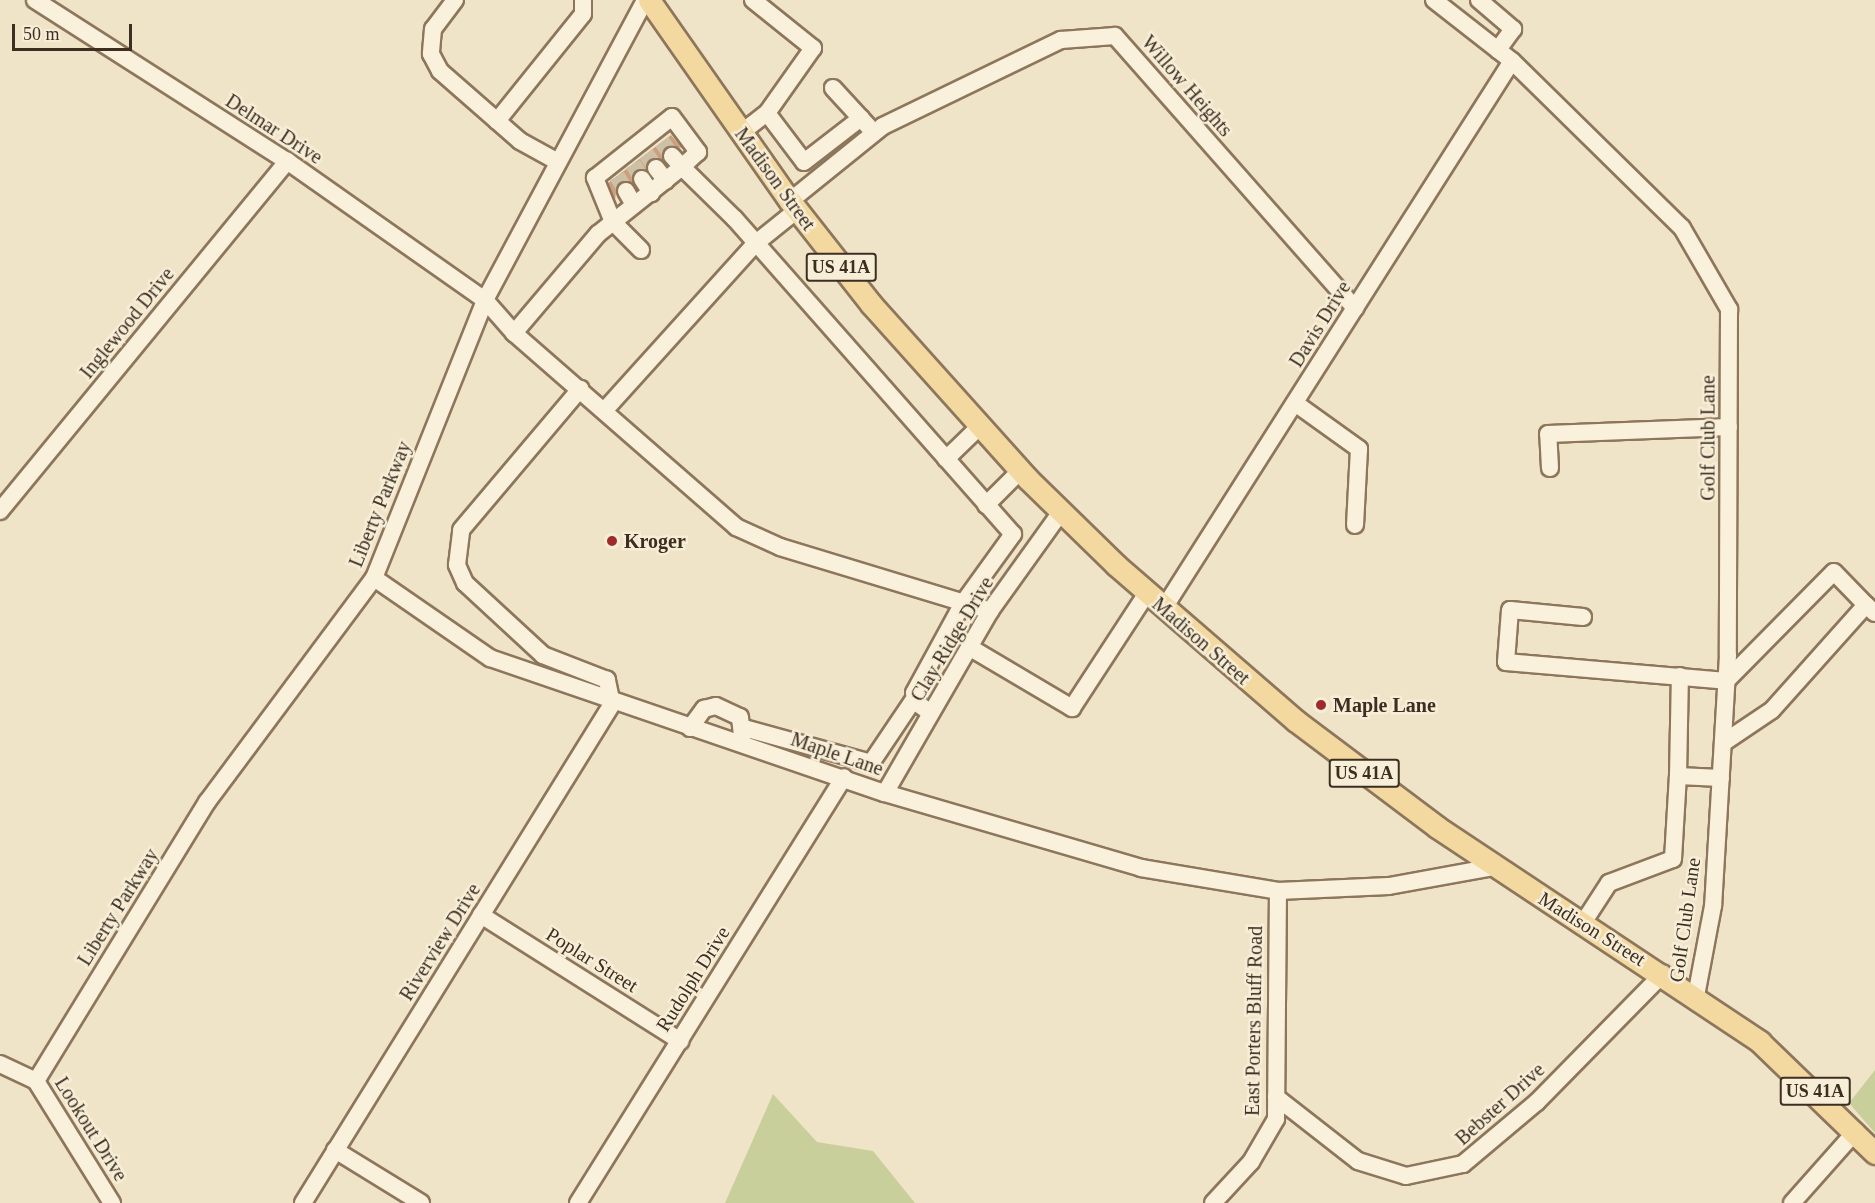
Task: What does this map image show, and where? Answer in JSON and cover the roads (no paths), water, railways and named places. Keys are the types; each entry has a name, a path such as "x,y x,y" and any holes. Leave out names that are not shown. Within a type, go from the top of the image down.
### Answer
{"main road":[{"name":"Madison Street","path":"647,0 793,205 979,427 1061,512 1147,593 1296,722 1494,867 1663,974 1760,1042 1856,1131 1875,1153"}],"street":[{"name":"Delmar Drive","path":"35,0 287,161 485,300 514,333 736,527 780,547 990,611"},
{"path":"455,0 433,29 431,54 440,71 497,121 558,162"},
{"path":"497,121 583,14 583,0"},
{"name":"Liberty Parkway","path":"36,1081 207,802 374,578 485,300 647,0"},
{"path":"741,133 767,112 813,48 753,0"},
{"name":"Golf Club Lane","path":"1436,0 1512,61 1682,228 1730,309 1726,681 1723,743 1713,906 1696,996"},
{"path":"1479,0 1513,29 1498,50"},
{"name":"Willow Heights","path":"604,411 756,243 825,172 874,133 1061,40 1115,36 1354,308"},
{"name":"Davis Drive","path":"1164,608 1512,61"},
{"path":"834,88 874,133"},
{"path":"767,112 804,162 861,118"},
{"path":"514,333 613,222 630,198 677,162 698,152 672,117 658,137 614,171 595,178 613,222 641,250"},
{"path":"813,156 825,172"},
{"name":"Inglewood Drive","path":"0,511 287,161"},
{"path":"677,162 756,243 1013,534 963,603 914,699 871,763 742,736 740,717 717,706 704,709 690,728"},
{"path":"580,389 461,530 457,565 465,583 543,655 607,680 612,704"},
{"path":"1295,403 1359,449 1355,525"},
{"path":"946,459 979,427"},
{"path":"1550,468 1548,434 1729,427"},
{"path":"986,505 1020,471"},
{"name":"Clay Ridge Drive","path":"885,793 990,611 1061,512"},
{"path":"1583,617 1510,610 1506,662 1680,675 1726,681 1834,572 1870,609 1772,711 1723,743"},
{"name":"Maple Lane","path":"374,578 490,658 612,704 690,728 742,736 885,793 1141,868 1278,891 1389,886 1494,867"},
{"path":"969,647 1072,708 1147,593"},
{"path":"1583,923 1609,883 1673,859 1678,776 1680,675"},
{"path":"914,699 931,713"},
{"name":"Riverview Drive","path":"303,1203 612,704"},
{"path":"1678,776 1720,778"},
{"name":"Rudolph Drive","path":"578,1203 844,777"},
{"name":"East Porters Bluff Road","path":"1213,1203 1251,1162 1276,1119 1278,891"},
{"name":"Poplar Street","path":"481,915 680,1041"},
{"name":"Bebster Drive","path":"1276,1097 1358,1161 1406,1176 1463,1164 1537,1102 1663,974"},
{"name":"Lookout Drive","path":"0,1064 36,1081 112,1203"},
{"path":"1792,1203 1856,1131"},
{"path":"335,1150 421,1203"}],"tunnel":[{"path":"662,142 672,156"},
{"path":"646,154 656,168"},
{"path":"633,164 642,179"},
{"path":"617,176 626,191"}],"place":[{"name":"Kroger","path":"612,541"},
{"name":"Maple Lane","path":"1321,705"}]}
